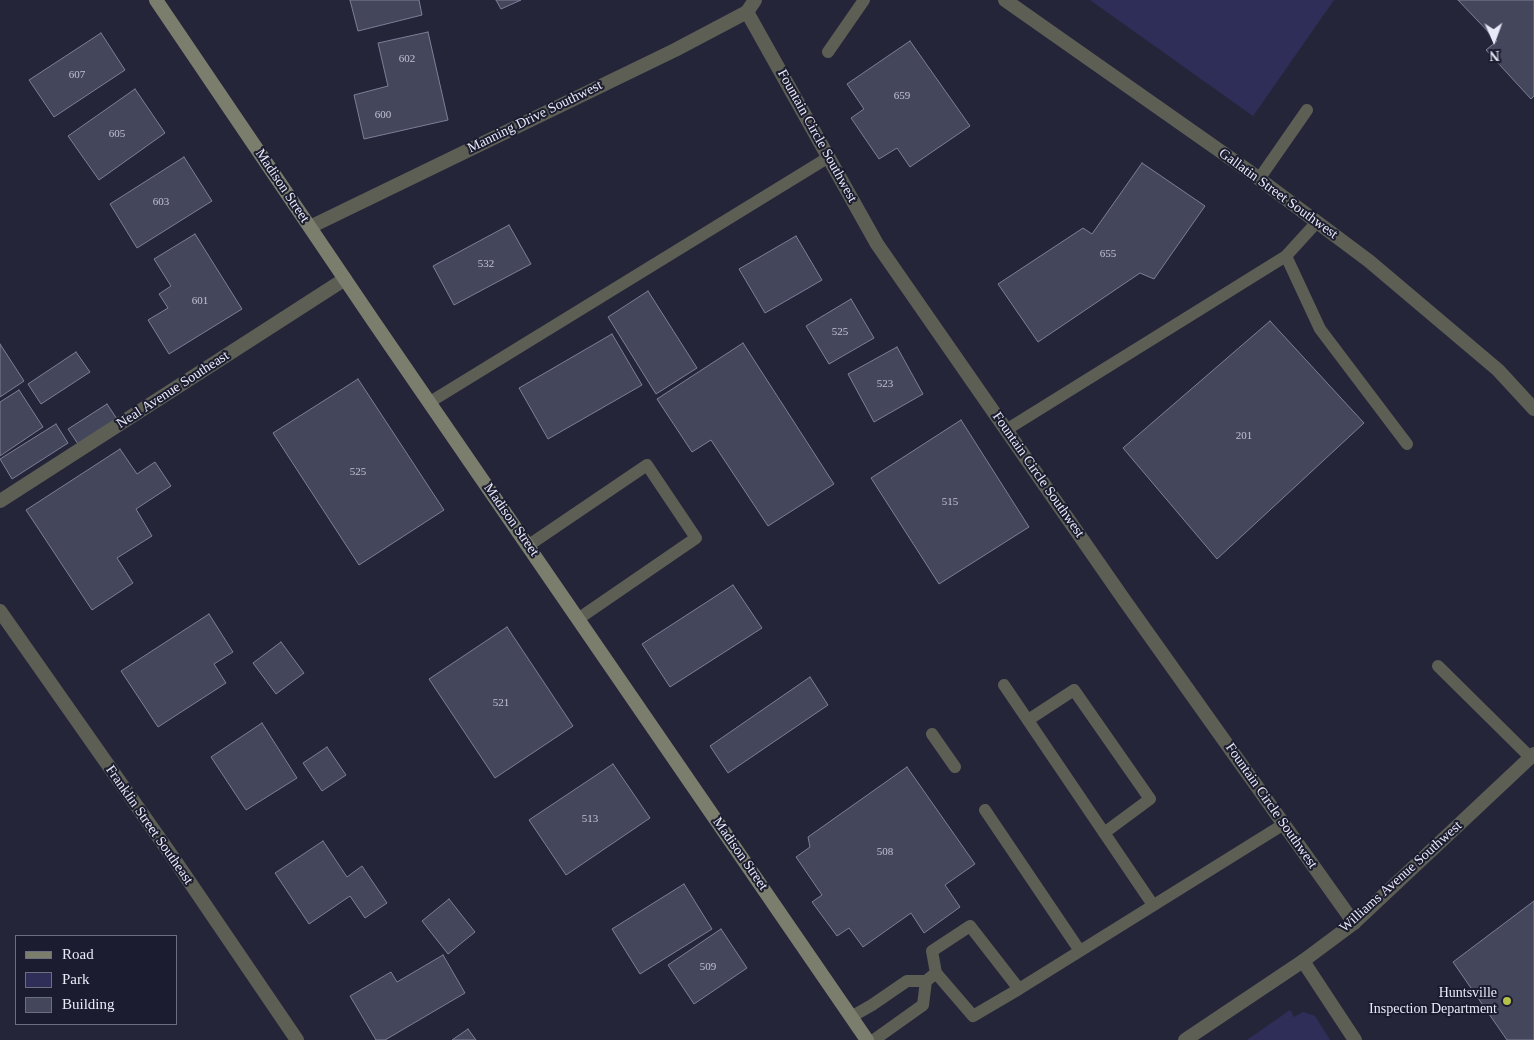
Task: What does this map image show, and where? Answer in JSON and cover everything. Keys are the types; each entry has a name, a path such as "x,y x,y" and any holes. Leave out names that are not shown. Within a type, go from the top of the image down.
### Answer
{"main road":[{"name":"Madison Street","path":"156,0 867,1040"}],"street":[{"name":"Gallatin Street Southwest","path":"1005,0 1259,179 1370,262 1498,370 1534,409"},
{"name":"Manning Drive Southwest","path":"310,227 675,50 751,6"},
{"name":"Fountain Circle Southwest","path":"751,6 829,158 877,244 1125,601 1354,923"},
{"name":"Neal Avenue Southeast","path":"0,501 345,279"},
{"name":"Franklin Street Southeast","path":"0,612 168,851 297,1040"},
{"name":"Williams Avenue Southwest","path":"1186,1040 1303,961 1354,923 1532,756"},
{"path":"1303,961 1354,1040"}],"lane":[{"path":"828,52 864,0"},
{"path":"1259,179 1307,110"},
{"path":"430,402 829,158"},
{"path":"1006,430 1286,256 1317,222"},
{"path":"1286,256 1320,329 1407,444"},
{"path":"529,546 647,465 696,538 578,619"},
{"path":"1438,666 1532,756"},
{"path":"1004,685 1153,905"},
{"path":"1028,720 1074,690 1150,799 1104,833"},
{"path":"932,734 955,767"},
{"path":"985,810 1080,951"},
{"path":"931,977 973,1016 1284,824"},
{"path":"874,1040 923,1005 931,977 932,951 970,926 1019,989"},
{"path":"851,1017 907,981 931,977"}],"green space":[{"path":"1090,0 1334,0 1253,116"},
{"path":"1290,1010 1294,1017 1303,1012 1315,1016 1330,1040 1247,1040"}],"building":[{"path":"350,0 419,0 422,15 358,31"},
{"path":"496,0 521,0 501,9"},
{"path":"1458,0 1534,0 1534,96 1531,99 1486,50 1497,41"},
{"path":"428,32 448,120 364,139 354,95 388,86 378,43"},
{"path":"101,33 125,70 54,117 29,80"},
{"path":"910,41 970,126 910,167 897,148 879,159 851,118 864,109 847,84"},
{"path":"135,89 165,133 99,180 68,136"},
{"path":"184,157 212,201 137,248 110,204"},
{"path":"1142,163 1205,206 1154,279 1140,273 1038,342 998,284 1083,228 1092,234"},
{"path":"509,225 531,264 454,305 433,266"},
{"path":"195,234 242,309 169,354 148,320 168,308 159,294 171,286 154,259"},
{"path":"796,236 822,280 765,313 739,269"},
{"path":"648,291 697,368 656,394 608,317"},
{"path":"851,299 874,338 829,364 806,326"},
{"path":"1270,321 1364,423 1217,559 1123,448"},
{"path":"612,334 642,385 548,439 519,388"},
{"path":"743,343 834,484 768,526 711,440 692,452 657,399"},
{"path":"0,344 24,381 0,397"},
{"path":"897,347 923,394 874,422 848,374"},
{"path":"76,352 90,372 41,404 28,384"},
{"path":"358,379 444,510 359,565 273,433"},
{"path":"19,390 43,427 0,456 0,402"},
{"path":"107,404 117,419 78,444 68,429"},
{"path":"961,420 1029,527 939,584 871,478"},
{"path":"56,424 68,443 12,479 0,459"},
{"path":"120,449 137,474 155,462 171,486 136,509 152,536 117,558 133,583 92,610 26,510"},
{"path":"733,585 762,628 670,687 642,644"},
{"path":"209,614 233,652 214,664 226,683 158,727 121,671"},
{"path":"507,627 573,726 495,778 429,679"},
{"path":"281,642 304,673 276,694 253,663"},
{"path":"810,677 828,705 728,773 710,746"},
{"path":"262,723 297,778 246,810 211,757"},
{"path":"327,747 346,775 322,791 303,763"},
{"path":"613,764 650,818 566,875 529,820"},
{"path":"907,767 975,864 945,885 960,907 924,933 911,913 863,947 849,928 837,936 812,902 822,895 796,857 810,847 808,837"},
{"path":"323,841 347,877 362,866 387,903 365,918 350,896 309,924 275,873"},
{"path":"684,884 712,929 640,974 612,929"},
{"path":"449,899 475,932 448,954 422,921"},
{"name":"Huntsville Inspection Department","path":"1534,901 1534,1040 1507,1040 1453,962"},
{"path":"721,929 747,968 694,1004 668,965"},
{"path":"443,955 465,993 385,1040 376,1040 350,996 391,972 397,982"},
{"path":"468,1029 476,1040 452,1040"}],"place":[{"name":"Huntsville Inspection Department","path":"1507,1001"}]}
